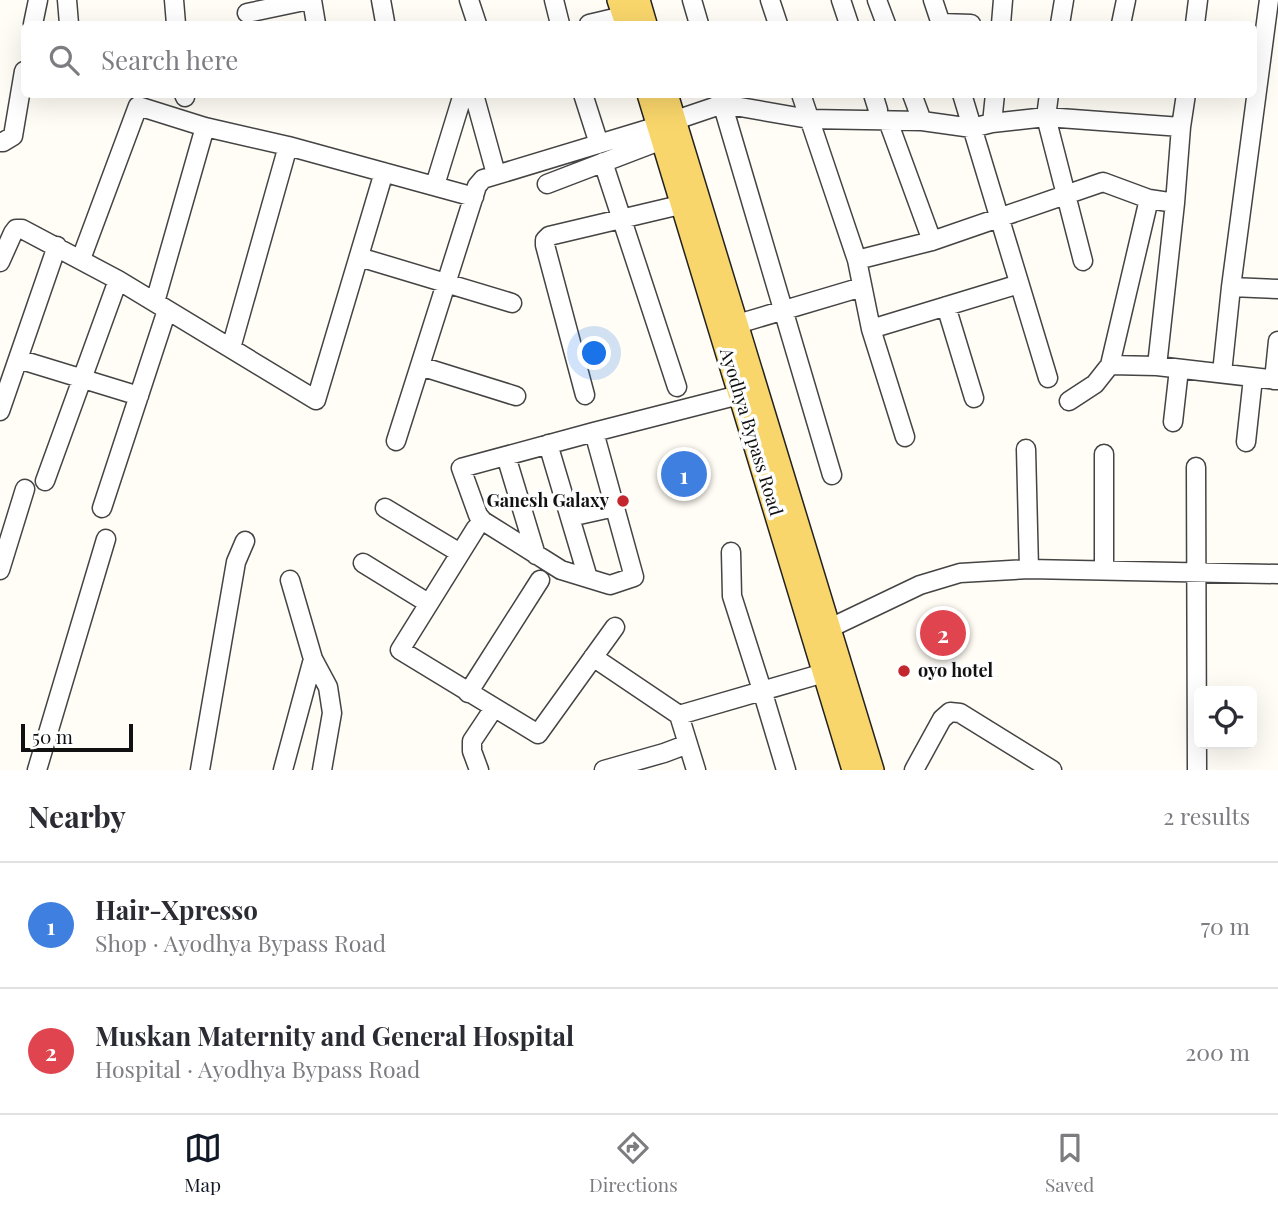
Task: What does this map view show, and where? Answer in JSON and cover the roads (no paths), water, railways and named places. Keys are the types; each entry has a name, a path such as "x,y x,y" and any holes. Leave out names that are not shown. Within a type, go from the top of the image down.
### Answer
{"main road":[{"path":"639,0 645,21"},
{"name":"Ayodhya Bypass Road","path":"650,98 665,129 728,327 830,628 873,770"},
{"name":"Ayodhya Bypass Road","path":"667,98 665,129 680,205 728,327 739,395 853,770"}],"street":[{"path":"34,21 38,0"},
{"path":"67,0 69,21"},
{"path":"174,0 176,21"},
{"path":"247,12 311,0 315,21"},
{"path":"381,0 385,21"},
{"path":"469,0 476,21"},
{"path":"554,0 559,21"},
{"path":"692,0 698,21"},
{"path":"770,0 777,21"},
{"path":"841,0 848,21"},
{"path":"877,0 885,21"},
{"path":"933,0 940,21"},
{"path":"1001,21 1003,0"},
{"path":"1060,21 1064,0"},
{"path":"1122,21 1126,0"},
{"path":"1195,21 1198,0"},
{"path":"1257,91 1269,0"},
{"path":"598,21 622,13"},
{"path":"0,142 13,136 21,89"},
{"path":"435,186 462,98"},
{"path":"475,98 496,174"},
{"path":"584,98 677,387"},
{"path":"802,98 857,260 871,329 905,437"},
{"path":"913,98 922,121"},
{"path":"963,98 1048,378"},
{"path":"992,123 995,98"},
{"path":"1048,98 1046,117 1083,261"},
{"path":"1157,366 1185,98"},
{"path":"1222,373 1256,98"},
{"path":"721,99 832,475"},
{"path":"396,442 477,186 483,179 601,153 665,129 721,99 809,119 880,108 922,121 972,128 1046,117 1181,127"},
{"path":"81,259 138,106 205,127 288,146 474,197"},
{"path":"880,108 932,242"},
{"path":"102,509 139,396 205,127"},
{"path":"231,348 288,146"},
{"path":"547,184 601,153"},
{"path":"0,262 13,233 16,229 22,229 118,280 316,400 384,172"},
{"path":"857,260 932,242 1103,182 1149,199 1175,203"},
{"path":"1069,401 1095,384 1110,365 1149,199"},
{"path":"585,395 545,240 549,236 680,205"},
{"path":"0,411 57,246"},
{"path":"359,257 512,303"},
{"path":"45,481 118,280"},
{"path":"871,329 1019,284"},
{"path":"728,327 862,287"},
{"path":"1231,287 1278,289"},
{"path":"946,306 974,398"},
{"path":"1110,365 1157,366 1276,380 1278,341"},
{"path":"18,359 139,396"},
{"path":"420,366 516,396"},
{"path":"1172,422 1179,369"},
{"path":"1246,442 1252,378"},
{"path":"594,432 635,577 610,585 561,570 483,521 478,515 461,468 548,444 594,432 739,395"},
{"path":"548,444 587,578"},
{"path":"1026,449 1029,569"},
{"path":"1104,454 1104,570"},
{"path":"506,456 536,555"},
{"path":"1196,467 1197,770"},
{"path":"0,570 25,489"},
{"path":"570,517 615,507"},
{"path":"385,508 460,553"},
{"path":"476,528 400,650 538,734 615,627"},
{"path":"37,770 106,538"},
{"path":"200,770 236,562 245,541"},
{"path":"731,552 732,596 786,770"},
{"path":"363,563 428,603"},
{"path":"830,628 920,585 960,573 1029,569 1278,574"},
{"path":"290,580 313,659 328,687 332,713 322,770"},
{"path":"468,693 540,580"},
{"path":"593,657 679,715 696,770"},
{"path":"283,770 313,659"},
{"path":"679,715 824,673"},
{"path":"479,770 472,751 472,741 494,708"},
{"path":"914,770 942,719 950,712 960,713 1052,770"},
{"path":"604,770 666,762 688,744"}],"place":[{"name":"Hair-Xpresso","path":"684,474"},
{"name":"Ganesh Galaxy","path":"623,501"},
{"name":"Muskan Maternity and General Hospital","path":"943,633"},
{"name":"oyo hotel","path":"904,671"}]}
